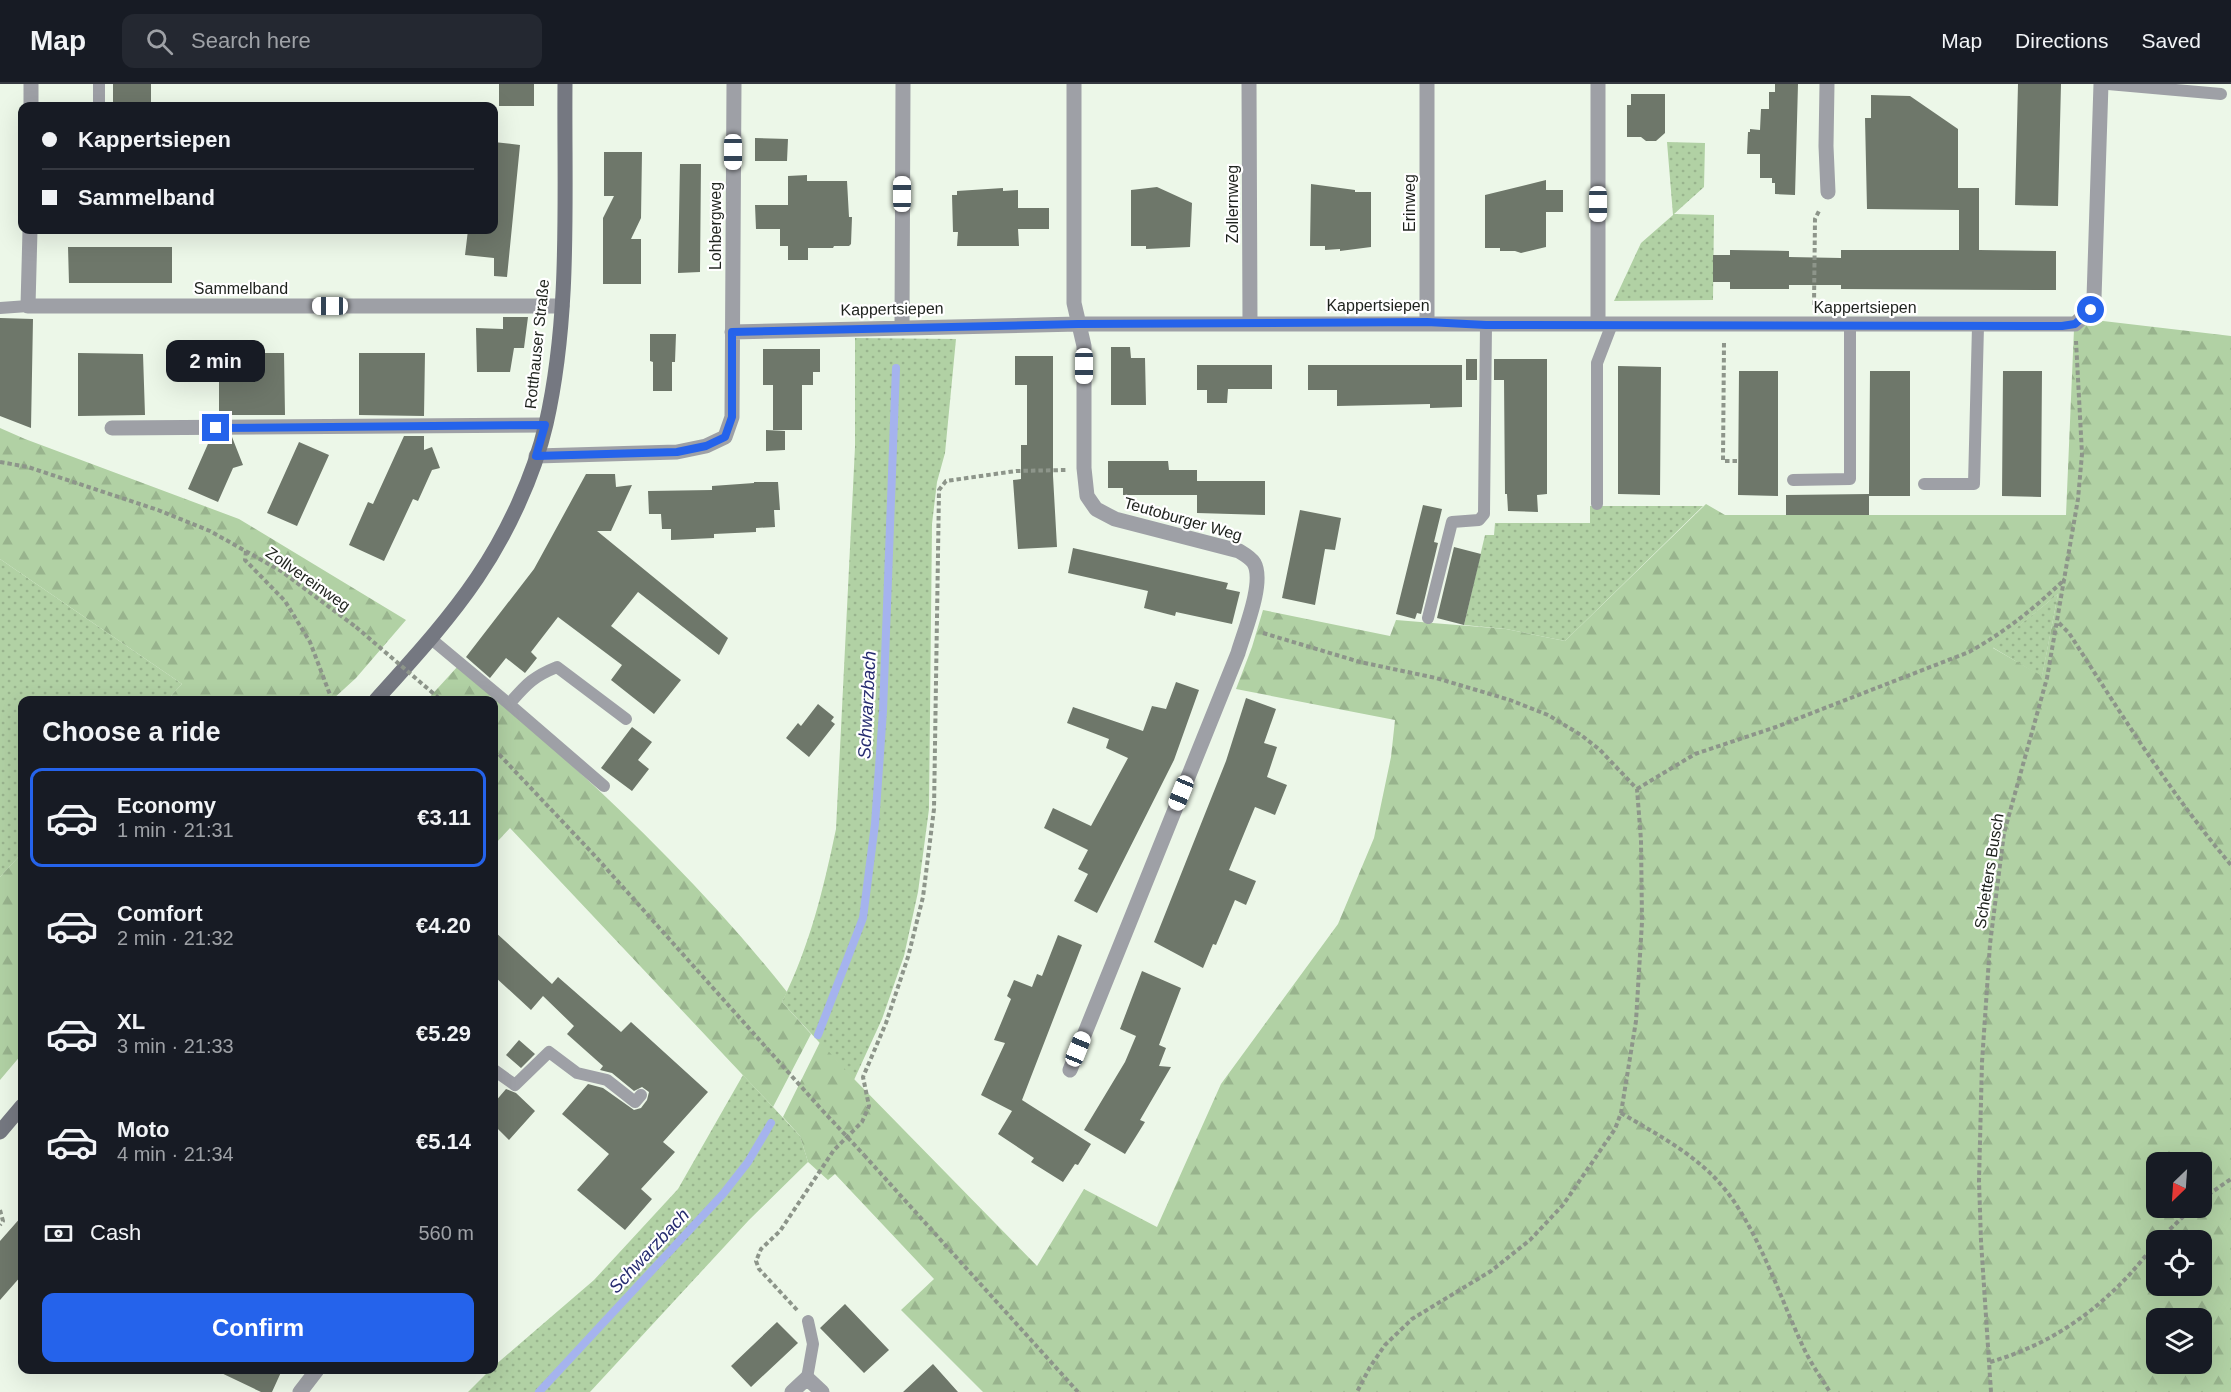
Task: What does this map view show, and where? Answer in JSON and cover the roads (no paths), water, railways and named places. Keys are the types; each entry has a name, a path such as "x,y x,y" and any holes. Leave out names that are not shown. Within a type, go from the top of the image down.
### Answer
{"main road":[{"name":"Rotthauser Straße","path":"379,696 430,638 478,577 512,517 536,456 553,384 562,306 565,84"},
{"path":"0,1132 18,1111"}],"street":[{"path":"31,84 31,102"},
{"name":"Lohbergweg","path":"732,332 734,84"},
{"path":"902,327 903,84"},
{"name":"Teutoburger Weg","path":"1070,1070 1224,687 1245,628 1256,582 1254,564 1250,558 1239,551 1114,519 1096,509 1087,496 1084,468 1084,346 1074,303 1074,84"},
{"name":"Zollernweg","path":"1249,84 1250,323"},
{"name":"Erinweg","path":"1427,322 1428,84"},
{"path":"1598,84 1605,324"},
{"path":"1827,84 1828,192"},
{"name":"Kappertsiepen","path":"732,332 1078,324 1427,322 1486,325 1978,326 2075,324 2091,310 2094,298 2101,84"},
{"path":"28,306 30,234"},
{"name":"Sammelband","path":"28,306 562,306"},
{"path":"536,456 677,452 706,446 725,437 732,417 732,332"},
{"path":"112,428 545,425"},
{"path":"300,1392 314,1374"},
{"path":"792,1392 807,1378 822,1392"}],"lane":[{"path":"99,84 99,102"},
{"path":"2108,84 2221,94"},
{"path":"0,308 28,306"},
{"path":"1597,504 1597,363 1605,324"},
{"path":"1428,618 1452,522 1479,520 1484,514 1486,325"},
{"path":"1793,480 1850,479 1850,325"},
{"path":"1924,484 1974,484 1978,326"},
{"path":"430,638 604,786"},
{"path":"509,704 530,681 557,667 626,719"},
{"path":"498,1073 515,1085 549,1052 577,1073 607,1080 635,1102 641,1095"},
{"path":"807,1378 813,1344 808,1321"}],"waterway":[{"name":"Schwarzbach","path":"818,1035 863,918 875,824 883,711 896,368"},
{"name":"Schwarzbach","path":"539,1392 723,1194 748,1162 771,1123"}]}
